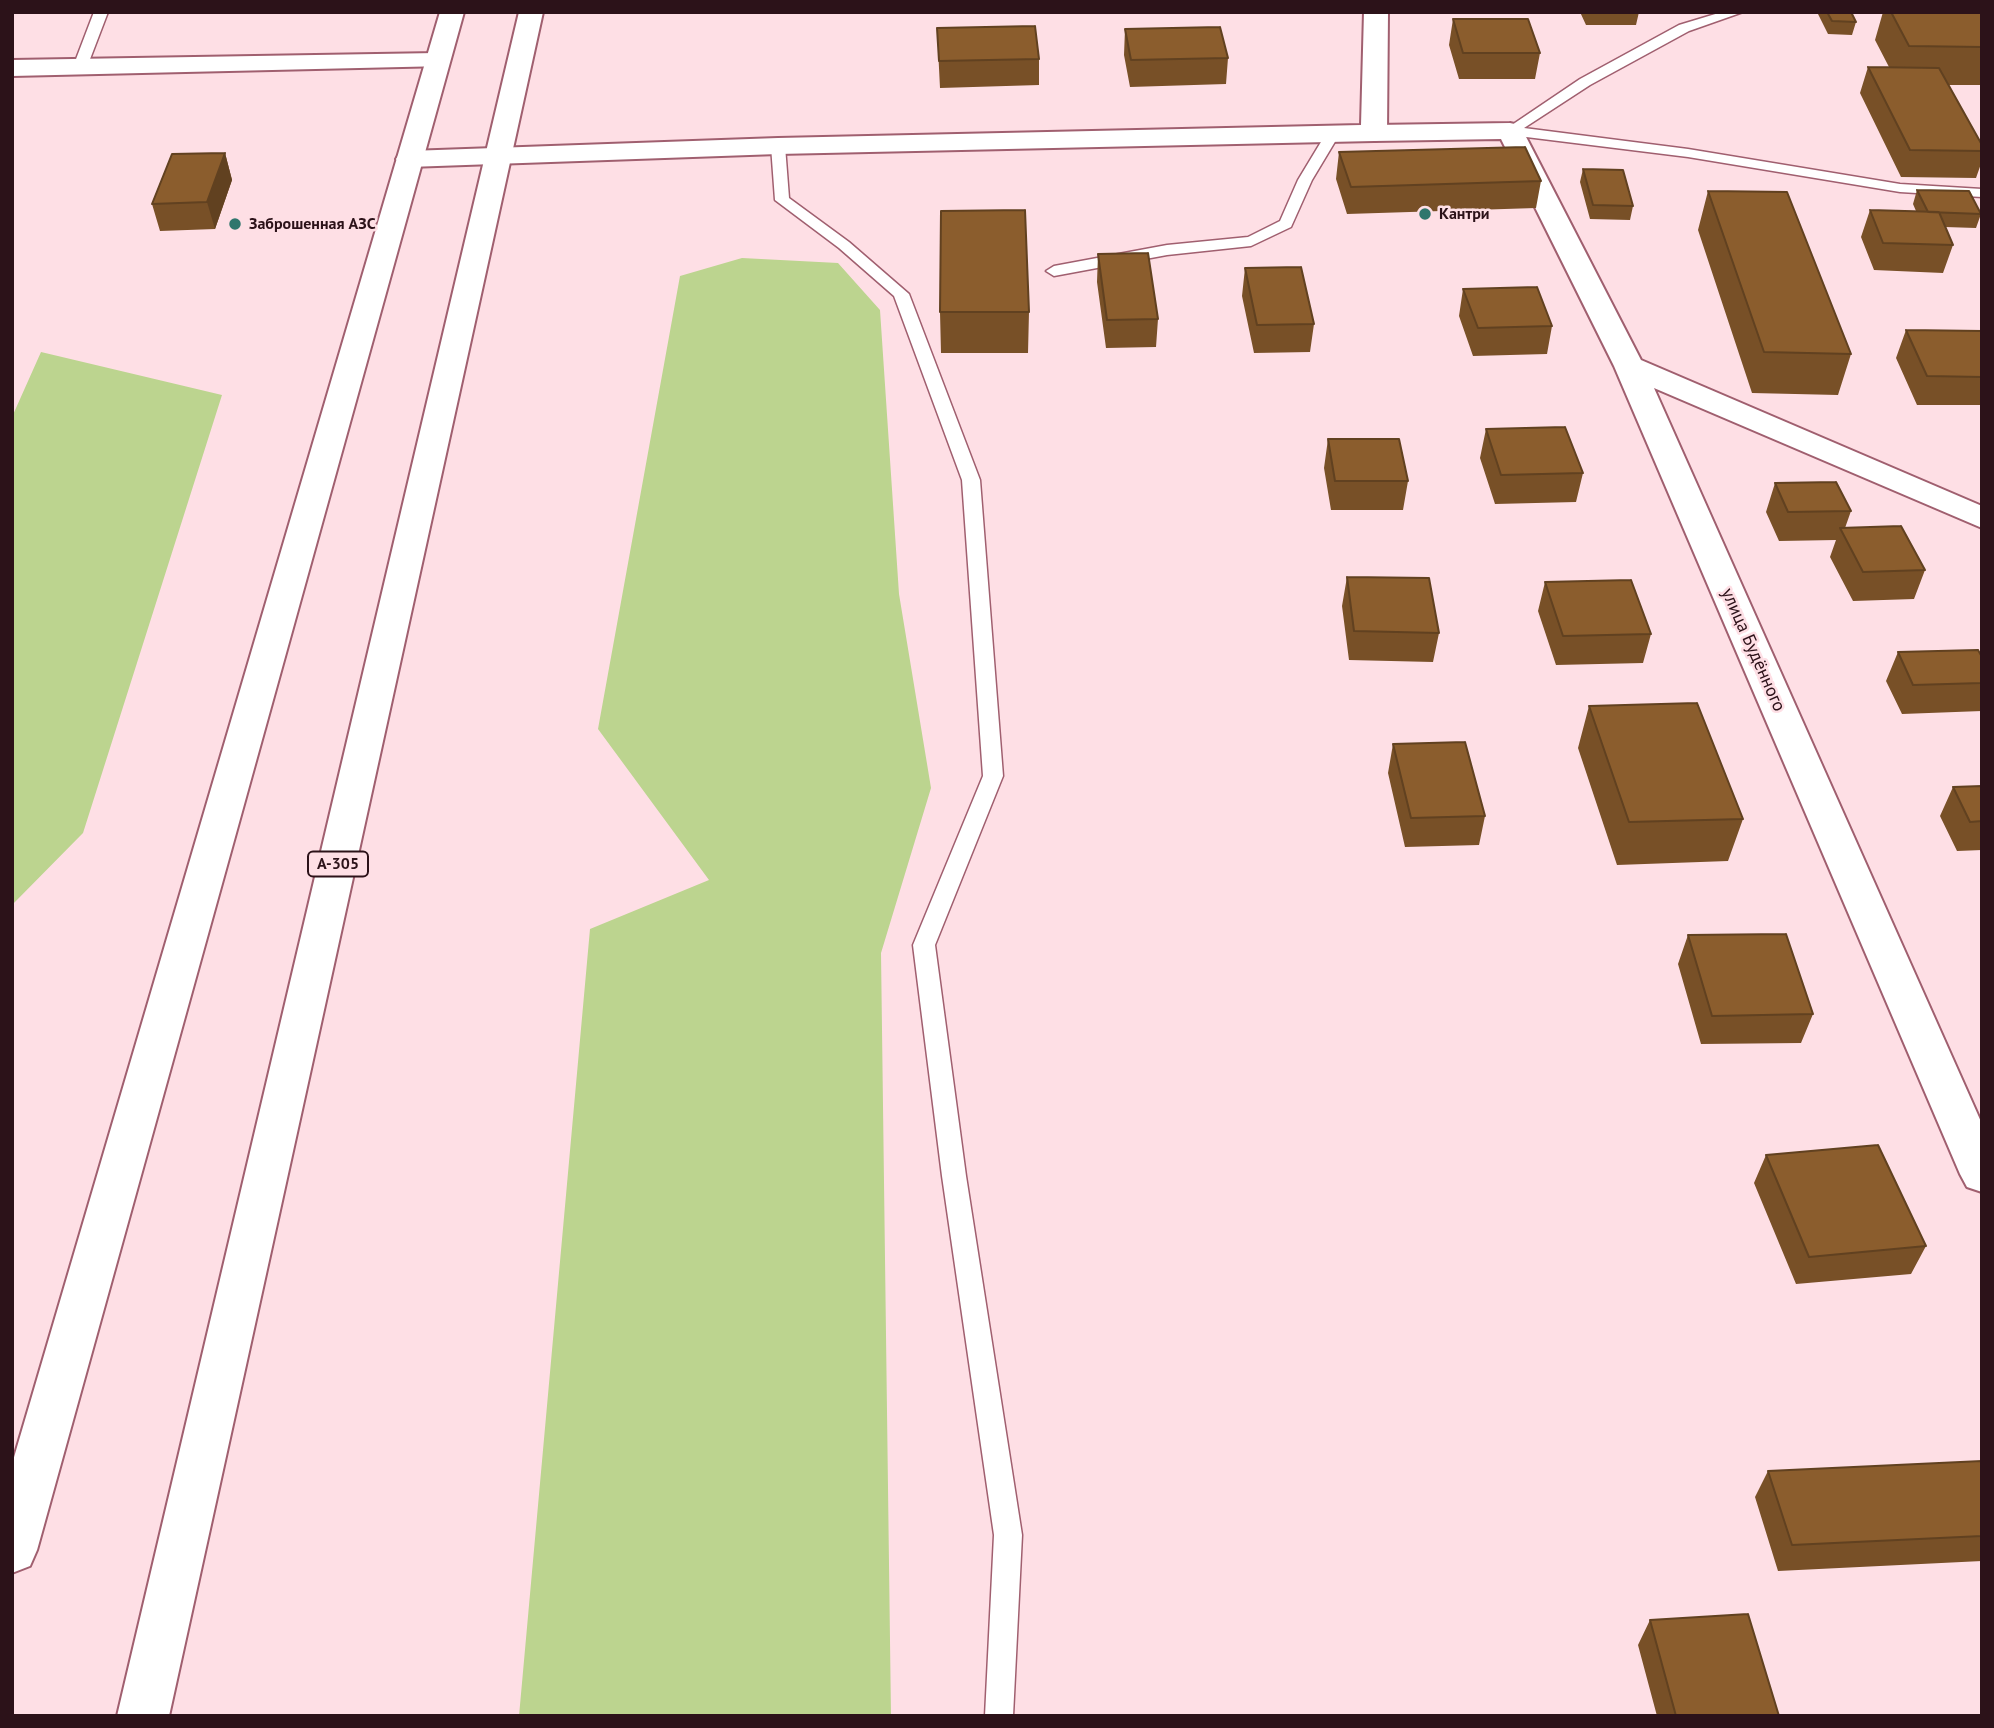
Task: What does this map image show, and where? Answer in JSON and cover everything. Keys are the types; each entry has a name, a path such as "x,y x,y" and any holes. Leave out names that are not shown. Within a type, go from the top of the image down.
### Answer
{"main road":[{"path":"12,1550 452,12"},
{"name":"А-305","path":"143,1716 531,12"},
{"path":"1374,133 1376,12"},
{"path":"12,68 437,61"},
{"path":"409,159 778,146 1510,131"},
{"name":"улица Будённого","path":"1510,131 1629,366 1982,1174"},
{"path":"1629,366 1982,517"}],"lane":[{"path":"80,67 101,12"},
{"path":"1510,131 1585,82 1684,28 1737,12"},
{"path":"1510,131 1688,153 1900,188 1982,193"},
{"path":"1054,271 1167,250 1251,241 1286,224 1305,180 1332,135"},
{"path":"778,146 782,200 844,245 901,294 971,480 993,776 923,945 954,1176 1008,1535 999,1716"}],"green space":[{"path":"742,258 838,263 880,310 899,594 931,788 881,953 891,1716 519,1716 590,929 709,880 598,729 680,276"},
{"path":"41,352 222,395 83,833 12,905 12,417"}],"building":[{"path":"1827,12 1851,12 1856,22 1832,21"},
{"path":"1891,12 1982,12 1982,47 1909,46"},
{"path":"1453,19 1528,19 1540,53 1463,53"},
{"path":"1035,26 1039,59 939,61 937,28"},
{"path":"1220,27 1228,58 1131,60 1125,29"},
{"path":"1868,67 1939,68 1982,145 1982,151 1910,150"},
{"path":"1525,147 1541,181 1351,187 1339,152"},
{"path":"225,153 207,202 152,204 172,154"},
{"path":"1583,169 1623,170 1633,206 1593,205"},
{"path":"1917,190 1969,191 1981,214 1928,212"},
{"path":"1708,191 1787,192 1851,354 1764,352"},
{"path":"1025,210 1029,312 940,312 941,211"},
{"path":"1870,210 1939,212 1953,245 1883,243"},
{"path":"1148,253 1158,319 1107,320 1098,254"},
{"path":"1301,267 1314,324 1257,325 1245,268"},
{"path":"1537,287 1552,326 1478,328 1463,289"},
{"path":"1906,330 1982,331 1982,377 1927,376"},
{"path":"1565,427 1583,473 1501,475 1486,429"},
{"path":"1328,439 1399,439 1408,481 1335,481"},
{"path":"1836,482 1851,511 1788,512 1775,483"},
{"path":"1901,526 1925,570 1863,572 1840,528"},
{"path":"1347,577 1429,578 1439,633 1354,631"},
{"path":"1631,580 1651,634 1563,636 1545,582"},
{"path":"1978,650 1982,657 1982,683 1913,685 1898,652"},
{"path":"1697,703 1743,819 1629,822 1589,706"},
{"path":"1465,742 1485,816 1411,818 1393,744"},
{"path":"1982,786 1982,821 1970,822 1953,787"},
{"path":"1786,934 1813,1014 1712,1016 1688,935"},
{"path":"1878,1145 1926,1246 1809,1257 1766,1155"},
{"path":"1982,1461 1982,1536 1792,1545 1768,1471"},
{"path":"1748,1614 1779,1716 1676,1716 1650,1620"}],"place":[{"name":"Кантри","path":"1425,214"},
{"name":"Заброшенная АЗС","path":"235,224"}]}
